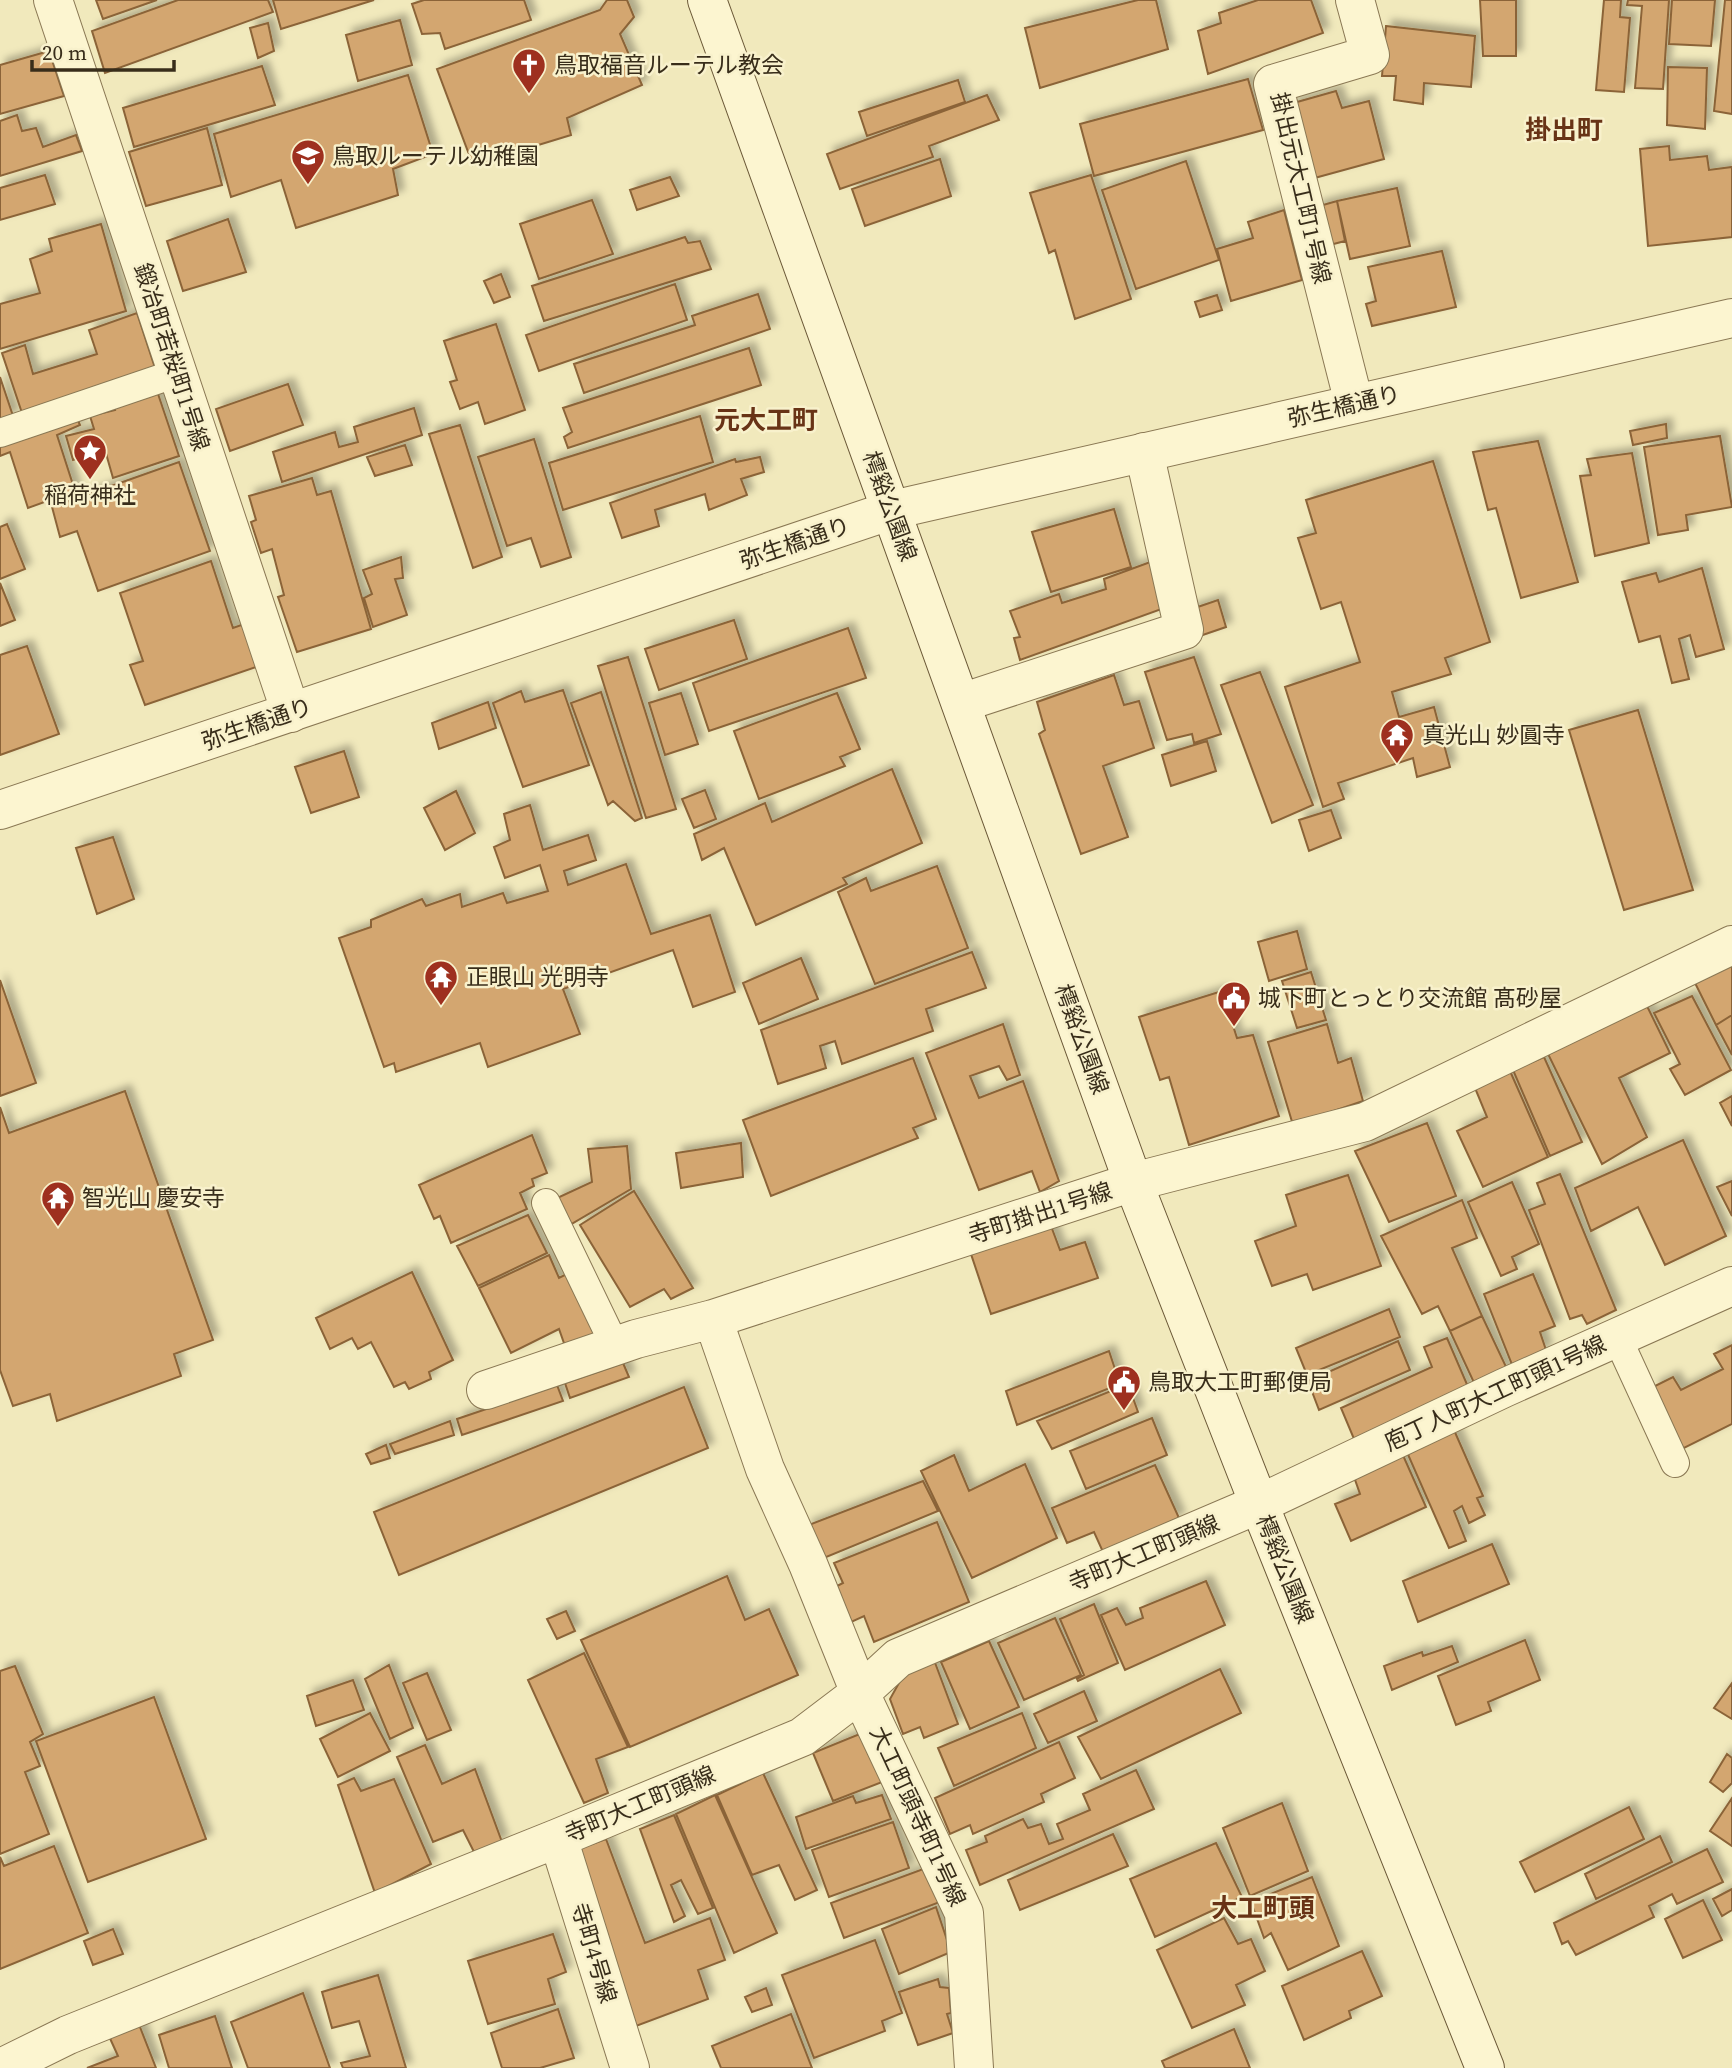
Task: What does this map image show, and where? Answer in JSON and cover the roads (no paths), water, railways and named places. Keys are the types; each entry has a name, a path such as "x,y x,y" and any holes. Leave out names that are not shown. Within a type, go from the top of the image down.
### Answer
{"street":[{"name":"鍛冶町若桜町1号線","path":"53,0 290,713"},
{"name":"樗谿公園線","path":"707,0 1133,1182 1485,2068"},
{"name":"掛出元大工町1号線","path":"1354,403 1273,84 1370,55 1355,0"},
{"name":"弥生橋通り","path":"0,810 892,510 1732,318"},
{"path":"961,703 1184,630 1144,452"},
{"name":"寺町掛出1号線","path":"486,1390 615,1346 713,1319 1133,1182 1366,1122 1732,944"},
{"name":"庖丁人町大工町頭1号線","path":"1259,1504 1732,1286"},
{"path":"713,1319 765,1469 808,1564 860,1693"},
{"name":"寺町大工町頭線","path":"1,2068 41,2059 68,2035 802,1737 860,1693 898,1658 1259,1504"},
{"name":"大工町頭寺町1号線","path":"860,1693 964,1913 974,2068"},
{"name":"寺町4号線","path":"558,1838 630,2068"}],"lane":[{"path":"0,433 177,373"},
{"path":"546,1203 615,1346"},
{"path":"1617,1337 1675,1463"}],"place":[{"name":"鳥取福音ルーテル教会","path":"529,95"},
{"name":"鳥取ルーテル幼稚園","path":"308,186"},
{"name":"稲荷神社","path":"90,481"},
{"name":"真光山 妙圓寺","path":"1397,765"},
{"name":"正眼山 光明寺","path":"441,1007"},
{"name":"城下町とっとり交流館 髙砂屋","path":"1234,1028"},
{"name":"智光山 慶安寺","path":"58,1228"},
{"name":"鳥取大工町郵便局","path":"1124,1412"}],"district":[{"name":"掛出町","path":"1564,130"},
{"name":"元大工町","path":"766,420"},
{"name":"大工町頭","path":"1263,1908"}]}
